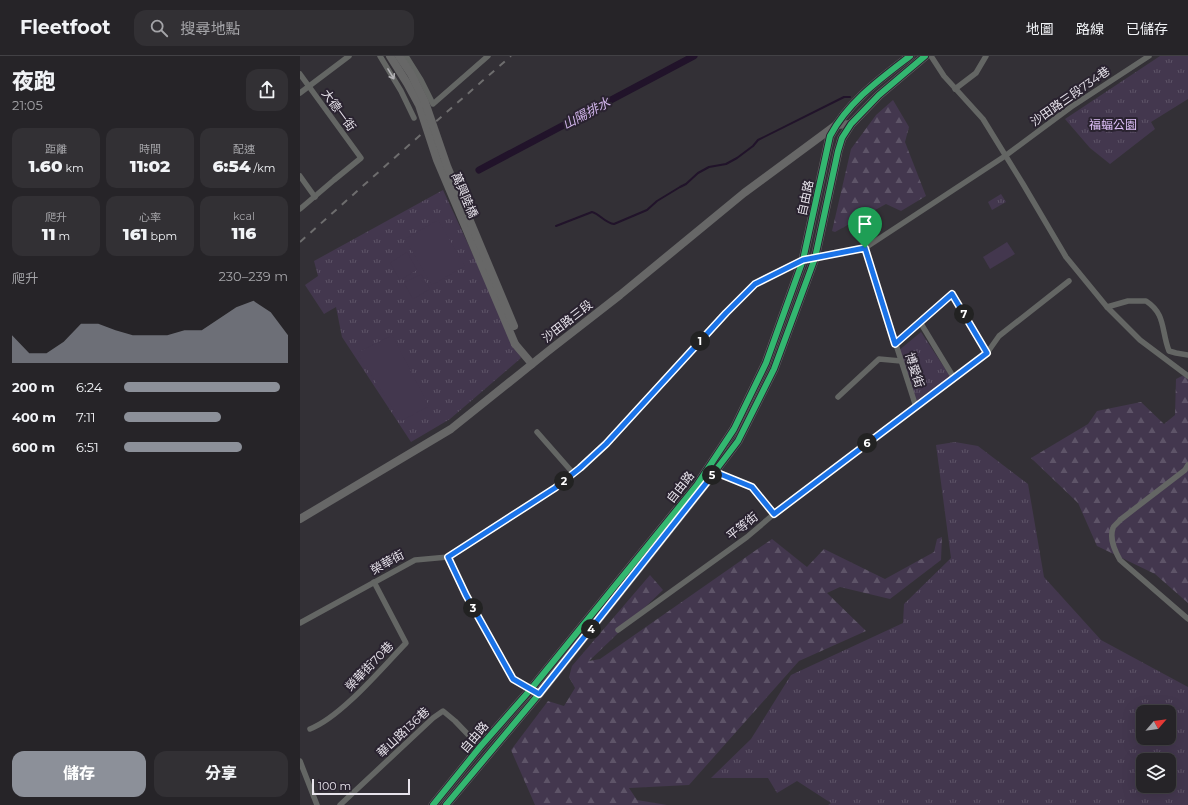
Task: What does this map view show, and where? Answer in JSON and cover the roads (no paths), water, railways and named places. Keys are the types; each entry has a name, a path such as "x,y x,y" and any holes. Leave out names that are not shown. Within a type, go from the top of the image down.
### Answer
{"main road":[{"name":"沙田路三段","path":"836,125 852,105 872,86 910,56"},
{"path":"851,124 879,94 925,56"},
{"name":"自由路","path":"446,805 697,485 734,429 764,379 774,369 815,258 838,151 842,138 851,124"},
{"name":"自由路","path":"433,805 480,747 535,692 715,472 738,441 764,379 766,363 803,260 830,136 836,125"}],"street":[{"path":"300,93 349,56"},
{"path":"380,56 401,91 414,118"},
{"name":"萬興陸橋","path":"390,56 419,106 437,160 518,343"},
{"name":"萬興陸橋","path":"399,56 411,74 426,102 447,166 518,343"},
{"path":"406,56 421,80 433,104 488,56"},
{"path":"931,56 944,76 983,120 1066,257 1107,307 1140,340 1188,376"},
{"path":"955,89 976,73 986,56"},
{"name":"沙田路三段734巷","path":"865,248 1005,156 1071,107 1149,56"},
{"name":"大德一街","path":"300,74 361,158 315,197"},
{"path":"401,91 421,80"},
{"path":"836,125 851,124"},
{"name":"沙田路三段","path":"300,519 451,429 620,295 744,193 836,125"},
{"path":"300,176 315,197 300,209"},
{"name":"榮華街","path":"300,623 415,560 448,557 555,488 606,444 726,313 755,284 803,260 865,248"},
{"name":"博愛街","path":"865,248 916,407"},
{"name":"平等街","path":"618,630 747,537 774,514 987,353 999,336 1069,280"},
{"path":"895,344 952,294 987,353"},
{"path":"1107,307 1128,302 1146,301 1156,309 1161,318 1169,351 1188,355"},
{"path":"920,322 954,378"},
{"path":"518,343 532,364"},
{"path":"838,397 879,359 901,361"},
{"path":"537,432 573,473"},
{"path":"1188,466 1185,470 1120,520 1114,528 1112,535 1114,550 1120,560 1188,619"},
{"path":"715,472 752,487 774,514"},
{"path":"448,557 466,595 513,679 535,692"},
{"name":"榮華街70巷","path":"310,729 318,726 342,708 406,643 374,582"},
{"name":"華山路136巷","path":"340,805 433,718 443,711 455,721 480,747"},
{"path":"300,761 317,805"}],"waterway":[{"name":"山陽排水","path":"479,170 694,56"},
{"path":"556,226 592,212 614,224 647,210 657,201 686,184 698,173 709,167 726,164 737,158 753,146 758,140 844,97 850,97"}],"railway":[{"path":"300,242 511,56"}],"park label":[{"name":"福蝠公園","path":"1113,124"}]}
